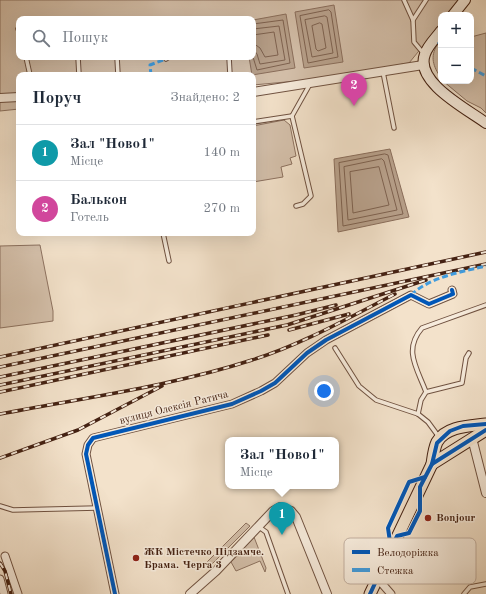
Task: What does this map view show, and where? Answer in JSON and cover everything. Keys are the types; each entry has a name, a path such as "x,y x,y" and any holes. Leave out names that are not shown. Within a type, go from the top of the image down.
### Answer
{"main road":[{"path":"456,12 465,0"},
{"path":"438,36 424,60 426,74 438,89 486,123"},
{"path":"396,538 432,464 438,441 450,431 463,426 486,424"},
{"path":"463,426 470,432 472,438"},
{"path":"432,464 486,430"},
{"path":"438,441 440,452 445,454 452,451"},
{"path":"370,594 374,584"}],"street":[{"path":"256,92 382,70 424,60"},
{"path":"0,98 16,97"},
{"name":"вулиця Олексія Ратича","path":"115,594 86,454 88,446 93,438 232,404 275,383 308,354 346,328 411,295 429,304 454,294 452,290"},
{"path":"472,438 486,493"},
{"path":"190,594 216,571 273,511 280,507 286,508 296,517 327,594"},
{"path":"5,556 18,594"},
{"path":"0,579 4,594"},
{"path":"382,584 391,594"}],"lane":[{"path":"404,0 413,20 414,42 424,60"},
{"path":"413,20 426,0"},
{"path":"27,60 29,72"},
{"path":"78,60 79,72"},
{"path":"117,60 118,72"},
{"path":"229,60 230,72"},
{"path":"382,70 394,128"},
{"path":"296,206 303,204 311,196 292,116 311,83"},
{"path":"256,122 292,116"},
{"path":"164,236 169,262"},
{"path":"426,392 411,352 416,334 422,328 486,305"},
{"path":"335,348 359,386 376,400 418,414 438,434 438,441"},
{"path":"418,414 421,400 426,392 462,383 466,358 469,353"},
{"path":"0,506 13,510 98,508"},
{"path":"258,526 266,532 288,594"},
{"path":"464,594 470,588 486,584"}],"shaded area":[{"path":"0,0 459,0 450,12 438,12 438,28 409,63 318,79 256,85 256,72 16,72 16,109 0,111"},
{"path":"486,33 486,113 481,108 467,101 447,84 474,84 474,36"},
{"path":"438,44 438,73 433,62"},
{"path":"284,120 290,125 296,156 290,158 292,164 281,167 283,177 256,182 256,125"},
{"path":"40,245 53,311 53,321 0,328 0,246"},
{"path":"246,523 250,526 211,565 207,562"},
{"path":"254,537 266,568 265,572 260,561 236,571 231,562"}],"water":[{"path":"334,5 343,62 304,68 295,12"},
{"path":"286,14 295,68 256,74 256,72 252,72 250,60 256,60 256,19"},
{"path":"390,149 409,217 338,232 334,159"}],"railway":[{"path":"0,357 486,252"},
{"path":"0,367 486,264"},
{"path":"0,385 287,325 426,280"},
{"path":"0,414 159,384 191,377 252,360 271,354 307,338 395,294"},
{"path":"0,377 296,315 336,305"},
{"path":"289,330 349,314"},
{"path":"0,392 268,335"},
{"path":"0,458 78,430 162,386"},
{"path":"0,563 5,571 11,594"}],"marked path":[{"path":"151,72 150,65 163,60"},
{"path":"474,70 486,76"},
{"path":"411,295 436,279 486,266"}],"cycle path":[{"path":"115,594 86,454 88,445 93,438 232,404 275,383 307,353 326,340 411,295 429,304 453,294 452,290"},
{"path":"396,538 397,536 409,533 420,511 420,487 432,464 437,443 450,431 463,426 486,424"},
{"path":"432,464 486,430"},
{"path":"389,538 388,528 409,482 425,477"},
{"path":"370,594 375,584"}],"place":[{"name":"Балькон","path":"354,106"},
{"name":"Bonjour","path":"428,518"},
{"name":"Зал \"Ново1\"","path":"282,535"},
{"name":"ЖК Містечко Підзамче. Брама. Черга 3","path":"136,558"}]}
